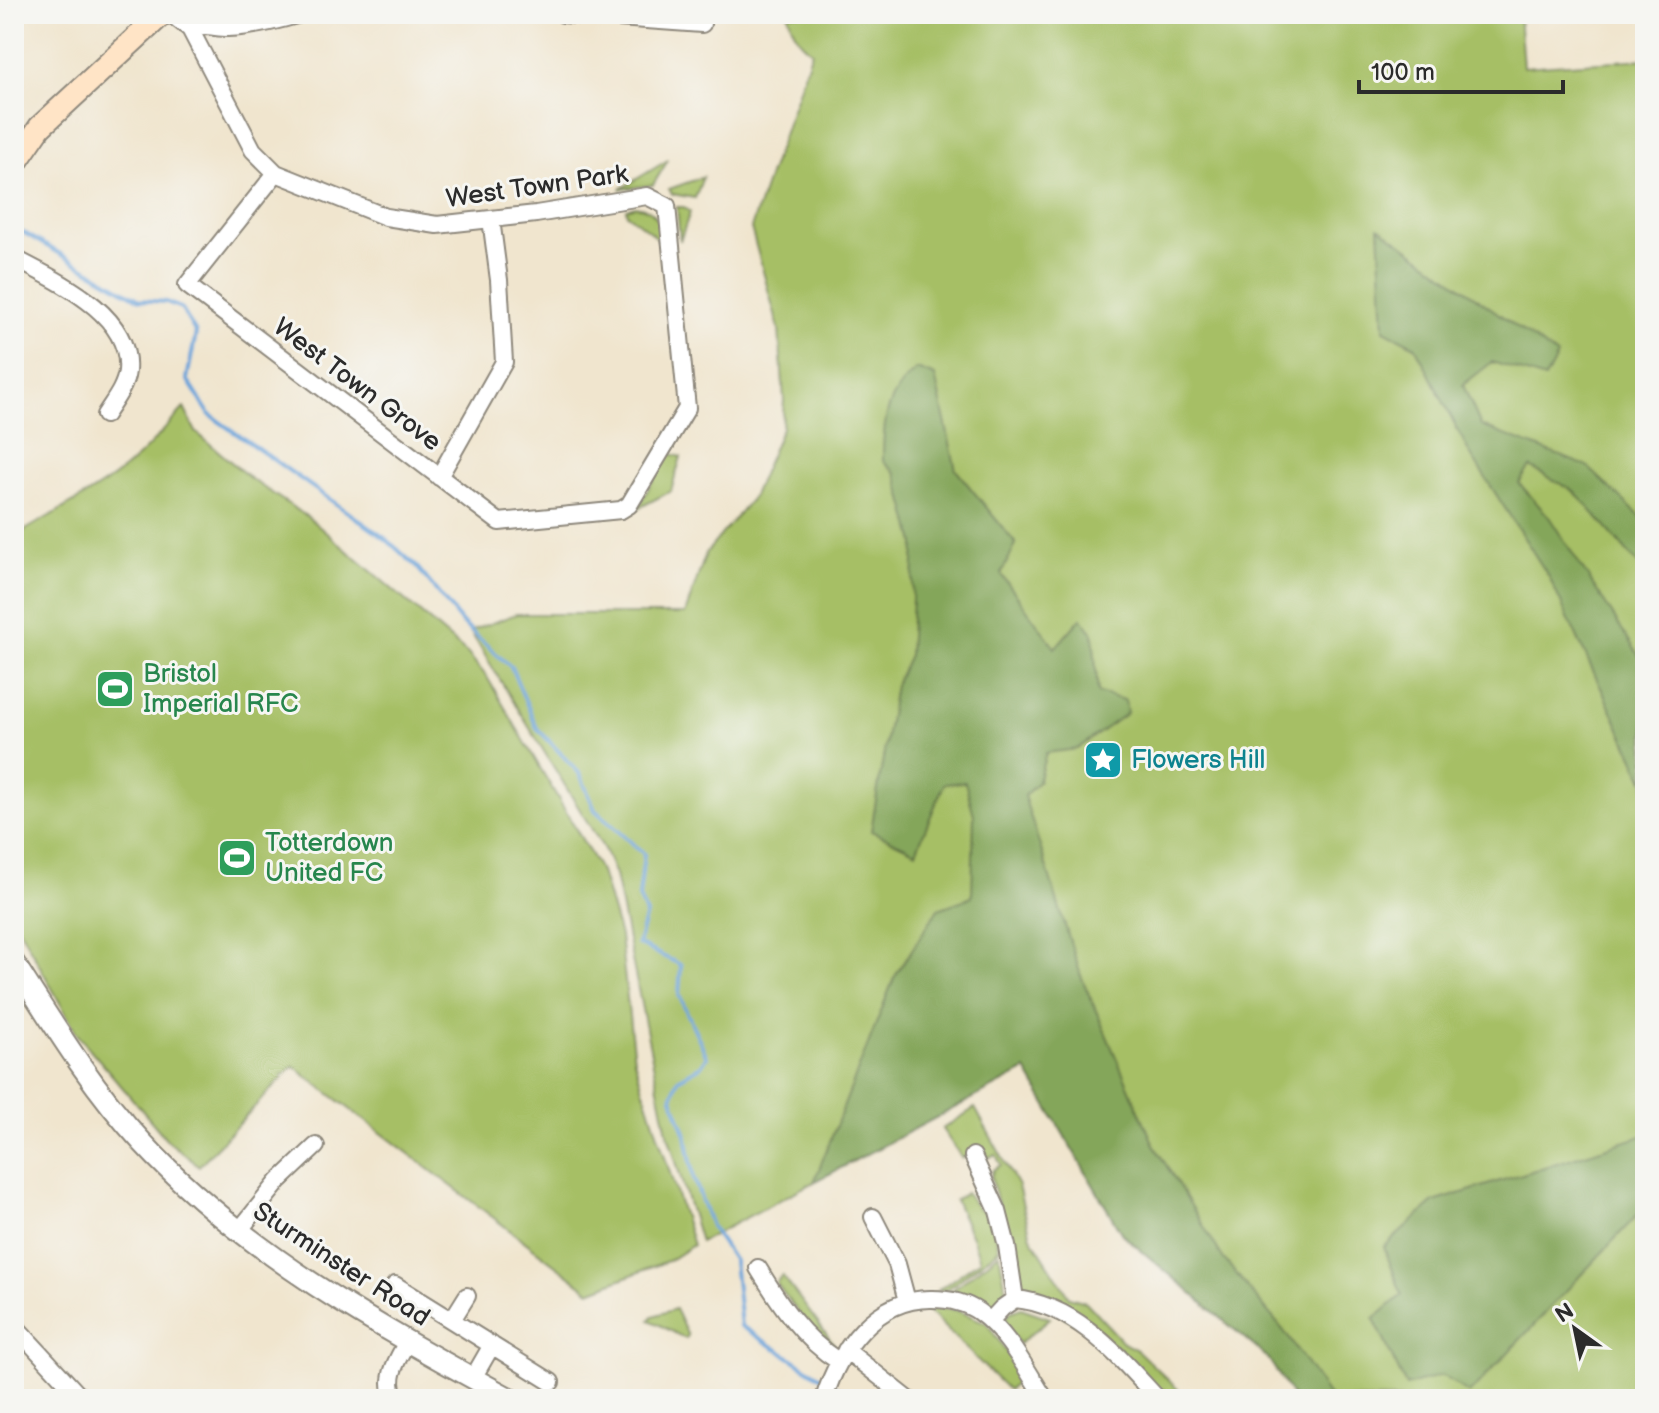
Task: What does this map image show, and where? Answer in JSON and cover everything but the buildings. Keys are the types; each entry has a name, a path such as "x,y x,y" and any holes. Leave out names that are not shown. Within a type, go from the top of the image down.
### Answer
{"main road":[{"path":"14,165 40,127 162,14"}],"street":[{"name":"West Town Park","path":"171,14 190,29 248,142 276,173 386,217 437,225 647,196 667,206 687,408 629,505 621,510 499,522"},
{"path":"563,14 637,16 702,24"},
{"path":"190,29 199,25 226,28 253,25 295,15"},
{"name":"West Town Grove","path":"276,173 187,285 499,522"},
{"path":"439,477 504,362 499,280 491,219"},
{"path":"14,258 78,293 115,330 121,341 127,370 123,386 105,415"},
{"name":"Sturminster Road","path":"14,963 62,1038 141,1141 238,1232 327,1293 511,1399"},
{"path":"238,1232 279,1181 316,1146"},
{"path":"973,1156 998,1211 1015,1299"},
{"path":"873,1217 897,1264 907,1301"},
{"path":"758,1268 782,1306 809,1339 838,1362 908,1399"},
{"path":"395,1285 551,1382"},
{"path":"452,1320 467,1296"},
{"path":"825,1397 838,1362 874,1319 907,1301 940,1299 959,1302 990,1321 1000,1331 1045,1399"},
{"path":"990,1321 1015,1299 1046,1307 1081,1323 1104,1342 1158,1399"},
{"path":"14,1325 70,1395"},
{"path":"395,1399 389,1386 393,1368 408,1340"},
{"path":"473,1378 492,1345"}],"green space":[{"path":"788,14 1519,14 1523,67 1645,59 1645,1399 1296,1399 1268,1358 1122,1234 1026,1070 700,1242 666,1128 615,875 604,849 470,631 516,614 685,614 706,553 752,498 782,428 784,400 779,329 751,228 812,51 796,35"},
{"path":"668,160 653,185 620,189"},
{"path":"703,177 695,198 672,194 669,189"},
{"path":"635,206 648,210 656,217 660,240 627,214 626,209"},
{"path":"677,207 684,207 690,212 680,241"},
{"path":"1379,227 1557,356 1545,379 1492,362 1463,385 1481,426 1587,466 1645,521 1645,572 1574,491 1530,467 1519,483 1549,517 1645,665 1645,782 1549,577 1469,452 1415,346 1384,330"},
{"path":"917,369 935,376 956,470 1016,544 1001,574 1055,648 1081,618 1093,633 1098,693 1125,700 1127,713 1077,749 1046,753 1038,782 1024,796 1081,976 1154,1145 1223,1258 1284,1331 1331,1399 1294,1399 1268,1358 1122,1234 1026,1070 814,1182 894,978 938,909 972,897 974,815 965,782 944,784 916,852 871,831 895,685 909,655 915,543 896,473 883,461 885,422 898,389"},
{"path":"184,408 196,432 251,479 309,518 468,654 487,677 601,872 620,936 634,1060 693,1245 670,1260 590,1291 293,1066 199,1166 168,1141 77,1034 14,919 14,537 118,474"},
{"path":"668,453 681,457 671,491 631,512 642,500"},
{"path":"975,1108 1018,1186 1031,1237 1069,1297 1086,1302 1125,1344 1137,1350 1188,1399 1167,1399 1119,1348 1021,1292 991,1177 993,1170 1001,1165 996,1155 986,1158 977,1150 962,1158 942,1129"},
{"path":"1645,1135 1645,1207 1469,1394 1442,1375 1406,1386 1374,1319 1402,1295 1384,1247 1434,1202"},
{"path":"966,1193 978,1208 991,1215 999,1249 945,1291 938,1290 980,1260 955,1200"},
{"path":"999,1253 1006,1289 996,1303 982,1304 950,1292"},
{"path":"782,1275 835,1346 830,1351 776,1283"},
{"path":"924,1307 956,1310 987,1323 1023,1377 1008,1390"},
{"path":"1021,1308 1050,1318 1019,1344 1004,1321 1010,1312"},
{"path":"675,1309 688,1336 686,1339 650,1320 653,1316"}],"waterway":[{"path":"14,227 140,300 166,302 181,308 196,333 187,379 210,415 386,539 417,567 463,624 511,667 537,728 580,774 595,810 644,854 639,897 646,914 638,944 681,965 679,995 707,1057 701,1066 678,1079 672,1098 686,1135 694,1179 711,1226 734,1261 741,1326 825,1380"},
{"path":"833,1385 863,1399"}],"place":[{"name":"Bristol Imperial RFC","path":"115,689"},
{"name":"Flowers Hill","path":"1103,760"},
{"name":"Totterdown United FC","path":"237,858"}]}
